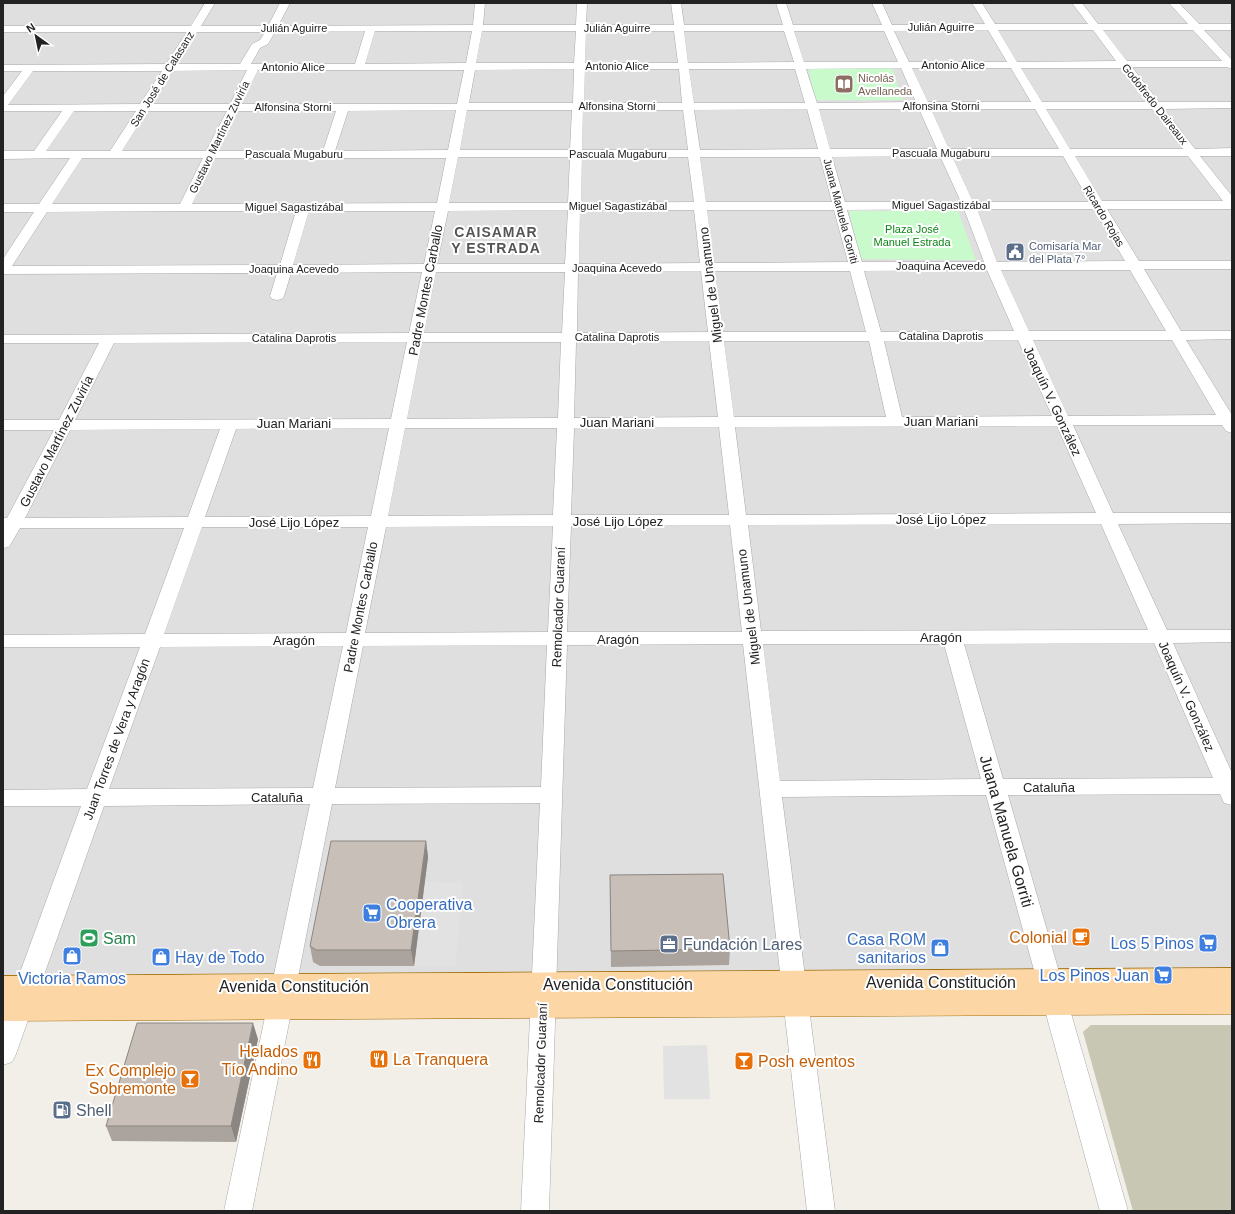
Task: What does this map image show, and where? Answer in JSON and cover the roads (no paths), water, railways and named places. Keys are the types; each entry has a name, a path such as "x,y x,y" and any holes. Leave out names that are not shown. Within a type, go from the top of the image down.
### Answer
{"main road":[{"name":"Avenida Constitución","path":"13,998 1053,992 1232,980"},
{"name":"Avenida Constitución","path":"1053,992 1232,1002"}],"street":[{"name":"San José de Calasanz","path":"114,155 210,3"},
{"name":"Gustavo Martínez Zuviría","path":"184,208 233,107 256,46 264,42 270,28 285,3"},
{"name":"Padre Montes Carballo","path":"238,1211 453,154 478,28 480,3"},
{"name":"Remolcador Guaraní","path":"535,1211 582,3"},
{"name":"Miguel de Unamuno","path":"676,3 821,1211"},
{"name":"Juana Manuela Gorriti","path":"781,3 801,66 825,153 895,421"},
{"name":"Joaquín V. González","path":"876,3 906,65 923,106 969,206 992,266 1230,790"},
{"name":"Ricardo Rojas","path":"977,3 1134,266 1230,423"},
{"name":"Godofredo Daireaux","path":"1077,3 1232,205"},
{"path":"1174,3 1231,65"},
{"name":"Julián Aguirre","path":"3,29 1232,27"},
{"path":"359,67 371,28"},
{"name":"Antonio Alice","path":"3,68 1124,64 1231,65"},
{"path":"3,104 30,68"},
{"name":"Alfonsina Storni","path":"3,108 1232,105"},
{"path":"37,155 71,107"},
{"path":"328,154 343,107"},
{"name":"Pascuala Mugaburu","path":"3,155 1232,152"},
{"path":"3,270 42,208 78,155"},
{"name":"Miguel Sagastizábal","path":"3,208 1232,205"},
{"path":"277,296 304,207"},
{"name":"Joaquina Acevedo","path":"3,270 1232,265"},
{"name":"Catalina Daprotis","path":"3,339 1232,335"},
{"name":"Gustavo Martínez Zuviría","path":"3,542 8,523 64,424 109,339"},
{"name":"Juan Mariani","path":"3,425 1062,420 1230,423"},
{"name":"Juan Torres de Vera y Aragón","path":"3,1054 13,998 95,797 230,424"},
{"name":"José Lijo López","path":"8,523 1232,518"},
{"name":"Juana Manuela Gorriti","path":"952,636 1114,1211"},
{"name":"Aragón","path":"3,641 1232,636"},
{"name":"Cataluña","path":"770,789 994,786 1230,790"},
{"name":"Cataluña","path":"3,798 551,795"}],"place":[{"name":"Nicolás Avellaneda","path":"844,84"},
{"name":"Comisaría Mar del Plata 7°","path":"1015,252"},
{"name":"Cooperativa Obrera","path":"372,913"},
{"name":"Colonial","path":"1081,937"},
{"name":"Sam","path":"89,938"},
{"name":"Los 5 Pinos","path":"1208,943"},
{"name":"Fundación Lares","path":"669,944"},
{"name":"Casa ROM sanitarios","path":"940,948"},
{"name":"Victoria Ramos","path":"72,956"},
{"name":"Hay de Todo","path":"161,957"},
{"name":"Los Pinos Juan","path":"1163,975"},
{"name":"La Tranquera","path":"379,1059"},
{"name":"Helados Tío Andino","path":"312,1060"},
{"name":"Posh eventos","path":"744,1061"},
{"name":"Ex Complejo Sobremonte","path":"190,1079"},
{"name":"Shell","path":"62,1110"}],"district":[{"name":"CAISAMAR Y ESTRADA","path":"496,240"}],"park label":[{"name":"Plaza José Manuel Estrada","path":"912,235"}]}
